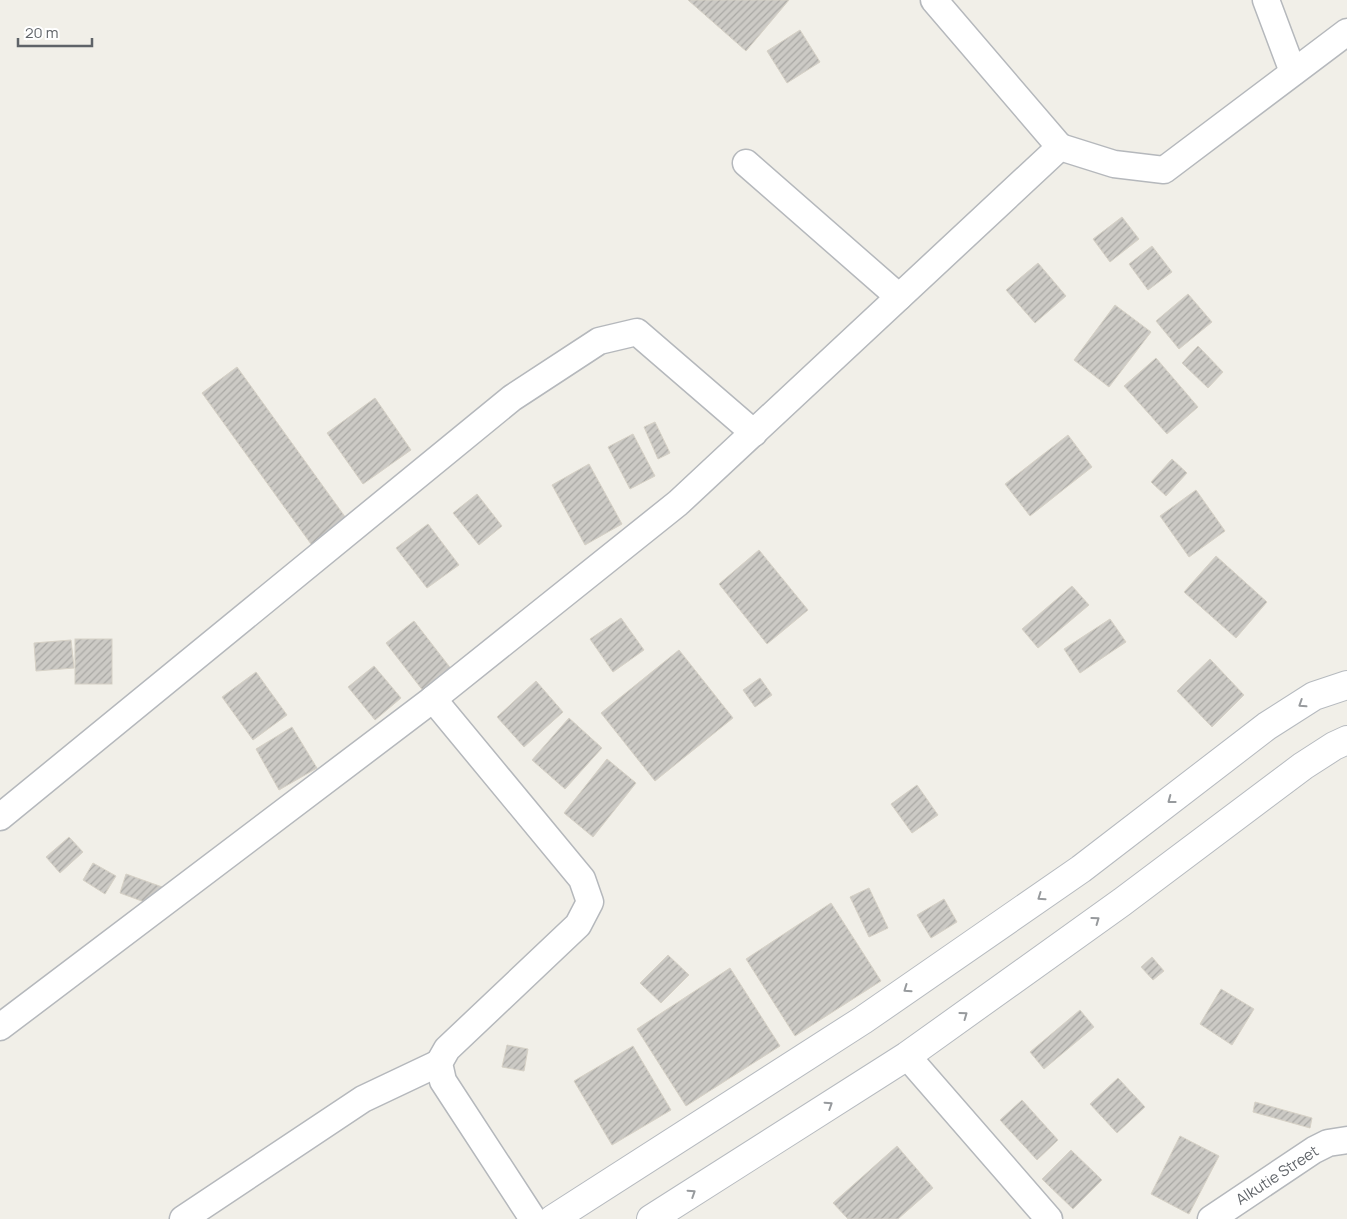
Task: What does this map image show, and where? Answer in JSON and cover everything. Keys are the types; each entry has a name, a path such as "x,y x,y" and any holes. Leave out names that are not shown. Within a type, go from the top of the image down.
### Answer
{"main road":[{"path":"552,1219 871,1015 1081,869 1267,726 1314,696 1347,686"},
{"path":"651,1219 906,1056 1122,902 1303,766 1347,740"}],"street":[{"path":"934,0 1060,146 1114,164 1164,170 1347,32"},
{"path":"1266,0 1293,72"},
{"path":"0,1027 433,699 678,503 1060,146"},
{"path":"746,163 899,297"},
{"path":"0,817 512,398 599,342 637,332 754,433"},
{"path":"183,1219 363,1099 439,1063 447,1049 578,925 590,902 582,879 433,699"},
{"path":"906,1056 1049,1219"},
{"path":"439,1063 443,1081 533,1219"},
{"name":"Alkutie Street","path":"1210,1219 1314,1150 1328,1143 1347,1140"}],"building":[{"path":"688,0 789,0 746,51"},
{"path":"800,30 820,62 787,83 767,51"},
{"path":"1122,217 1139,239 1110,262 1093,239"},
{"path":"1152,246 1172,272 1148,290 1129,264"},
{"path":"1038,263 1066,296 1035,323 1006,290"},
{"path":"1188,294 1212,322 1179,349 1156,321"},
{"path":"1115,305 1151,332 1109,387 1074,360"},
{"path":"1198,346 1223,372 1208,388 1182,363"},
{"path":"1156,358 1198,407 1167,434 1124,386"},
{"path":"237,367 351,525 316,551 202,393"},
{"path":"375,398 411,450 363,484 327,433"},
{"path":"655,422 670,453 658,459 644,427"},
{"path":"633,434 655,476 630,489 608,447"},
{"path":"1068,435 1092,467 1030,516 1005,484"},
{"path":"1172,459 1187,473 1166,496 1151,482"},
{"path":"589,464 622,524 585,545 552,485"},
{"path":"1196,490 1225,531 1189,557 1160,516"},
{"path":"477,494 502,526 479,545 453,513"},
{"path":"428,524 459,565 427,588 396,548"},
{"path":"759,550 808,610 767,644 719,584"},
{"path":"1216,556 1267,602 1236,638 1184,592"},
{"path":"1072,586 1089,605 1038,648 1022,629"},
{"path":"621,618 644,650 613,672 590,639"},
{"path":"1110,619 1126,642 1080,673 1064,649"},
{"path":"414,621 452,670 424,692 386,643"},
{"path":"75,639 112,639 112,684 75,684"},
{"path":"71,640 74,668 36,671 34,643"},
{"path":"679,650 733,718 655,781 601,713"},
{"path":"1210,659 1244,695 1212,727 1177,691"},
{"path":"374,666 401,698 375,720 348,687"},
{"path":"256,672 287,715 253,740 222,697"},
{"path":"760,678 772,695 755,707 743,690"},
{"path":"536,681 563,712 524,747 497,717"},
{"path":"569,718 602,748 565,789 532,760"},
{"path":"292,727 317,768 279,790 256,749"},
{"path":"607,759 636,783 593,837 564,813"},
{"path":"917,785 938,815 912,833 891,804"},
{"path":"69,837 83,852 60,873 46,857"},
{"path":"93,863 116,876 105,894 83,880"},
{"path":"126,874 165,888 158,907 120,893"},
{"path":"869,888 888,928 869,937 850,897"},
{"path":"944,899 957,922 931,938 917,915"},
{"path":"831,903 881,981 795,1036 746,959"},
{"path":"668,955 689,975 661,1003 640,983"},
{"path":"1152,957 1164,971 1153,980 1141,967"},
{"path":"730,968 780,1046 686,1106 637,1029"},
{"path":"1221,989 1254,1009 1232,1045 1200,1024"},
{"path":"1080,1010 1094,1027 1044,1069 1030,1052"},
{"path":"507,1045 528,1049 524,1071 502,1067"},
{"path":"633,1046 671,1110 612,1145 574,1081"},
{"path":"1118,1078 1145,1107 1117,1133 1090,1104"},
{"path":"1022,1100 1058,1140 1037,1160 1000,1120"},
{"path":"1255,1102 1312,1118 1310,1128 1253,1112"},
{"path":"1180,1136 1219,1156 1189,1214 1151,1194"},
{"path":"897,1146 933,1188 898,1219 848,1219 833,1203"},
{"path":"1071,1150 1102,1180 1073,1209 1042,1179"}]}
